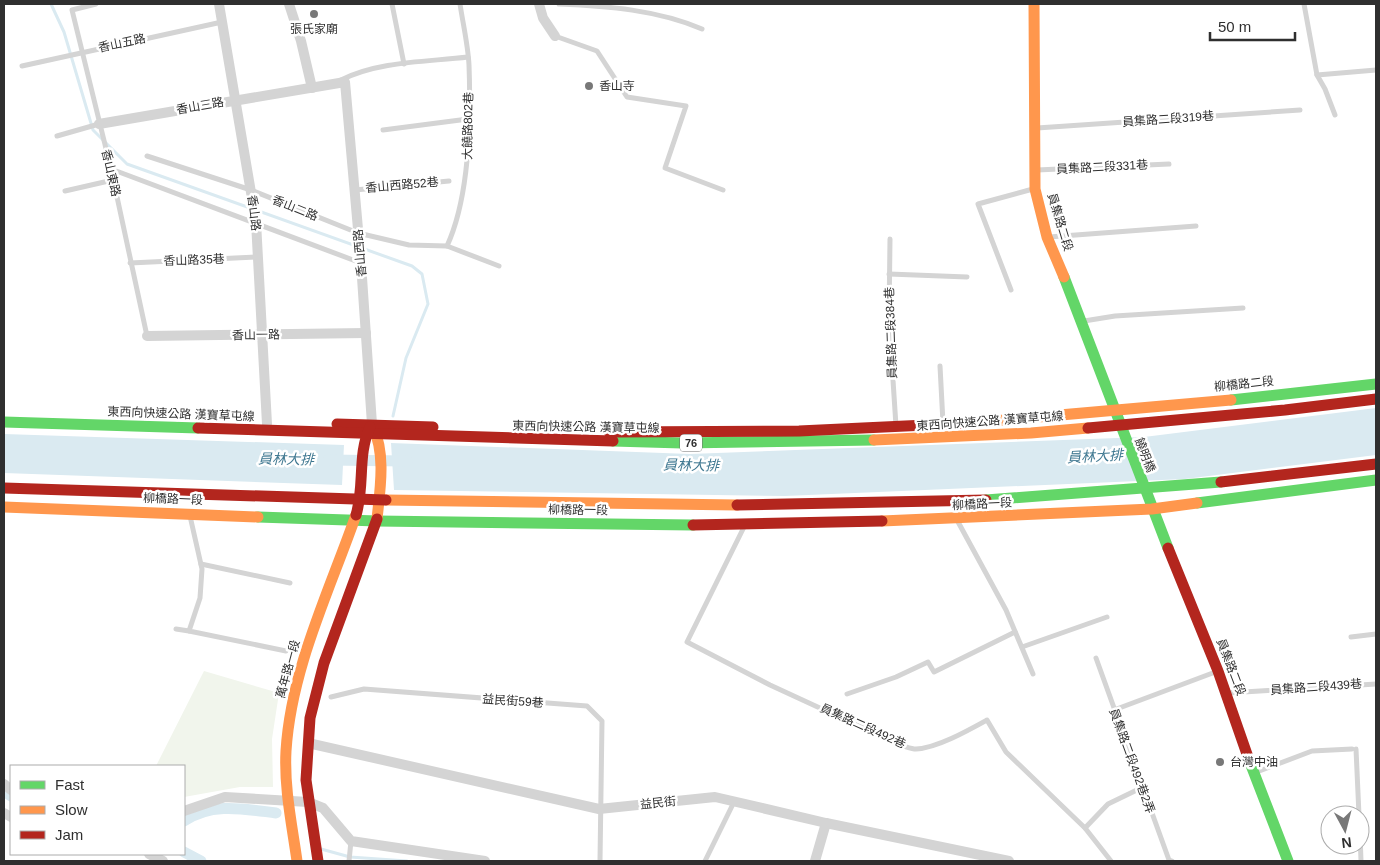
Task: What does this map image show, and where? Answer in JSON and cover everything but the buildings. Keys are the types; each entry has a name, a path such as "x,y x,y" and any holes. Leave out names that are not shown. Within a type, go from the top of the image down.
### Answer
{"main road":[{"name":"員集路二段","path":"1034,4 1037,128 1036,189 1047,237 1082,321 1124,437"},
{"name":"柳橋路二段","path":"1114,412 1376,384"},
{"name":"東西向快速公路 漢寶草屯線","path":"4,422 682,443 907,440 1031,433 1285,410 1376,399"},
{"path":"4,414 267,424 372,424 559,432 674,433 943,425 1114,412"},
{"path":"318,861 308,802 308,743 316,689 324,663 377,520 380,493 380,441 372,424"},
{"name":"萬年路一段","path":"297,861 290,814 286,752 296,688 304,658 355,519 362,492 362,441 372,424"},
{"name":"饒明橋","path":"1124,437 1142,484"},
{"path":"4,488 560,504 924,502 1167,486 1296,474 1376,464"},
{"path":"1152,509 1376,480"},
{"name":"員集路二段","path":"1142,484 1227,693 1253,773 1288,861"},
{"name":"柳橋路一段","path":"4,507 377,520 744,526 957,519 1152,509"}],"street":[{"name":"香山路","path":"219,4 256,222 267,424"},
{"path":"289,4 301,41 312,88"},
{"path":"539,4 542,18 554,36"},
{"name":"香山三路","path":"99,124 345,82"},
{"name":"香山西路","path":"345,82 361,263 372,424"},
{"name":"香山一路","path":"147,336 366,333"},
{"name":"益民街","path":"308,743 599,809 715,797 826,823 1008,861"},
{"path":"185,811 225,797 308,802 323,808 351,841 485,861"},
{"path":"815,861 826,823"},
{"path":"151,855 163,861"}],"lane":[{"name":"香山東路","path":"96,4 72,10 81,53 111,169 147,336"},
{"path":"392,4 404,64"},
{"name":"大饒路802巷","path":"446,246 453,233 468,162 468,58 460,4"},
{"path":"559,4 631,10 687,23 702,29"},
{"path":"1304,4 1317,76 1325,89 1335,115"},
{"name":"香山五路","path":"22,66 223,21"},
{"path":"554,36 597,51 627,97 686,106 665,168 723,190"},
{"path":"332,84 357,72 404,64 468,58"},
{"path":"1317,76 1376,70"},
{"name":"員集路二段319巷","path":"1037,128 1300,110"},
{"path":"382,130 468,119"},
{"name":"香山三路","path":"57,136 99,124"},
{"name":"香山二路","path":"147,156 251,190 358,233 410,245 446,246 499,266"},
{"name":"員集路二段331巷","path":"1035,170 1169,164"},
{"path":"111,169 361,263"},
{"path":"65,191 113,180"},
{"name":"香山西路52巷","path":"354,190 449,181"},
{"path":"1012,290 978,204 1036,189"},
{"path":"1047,237 1196,226"},
{"name":"員集路二段384巷","path":"890,239 889,319 896,427"},
{"name":"香山路35巷","path":"130,263 258,257"},
{"path":"889,274 967,277"},
{"path":"1082,321 1115,316 1243,308"},
{"path":"940,366 943,425"},
{"path":"189,514 201,564 200,598 189,631"},
{"path":"957,519 1015,632 1033,674"},
{"name":"員集路二段492巷","path":"744,526 687,642 770,685 900,745 916,749 958,736 987,720 1006,752 1085,828 1111,861"},
{"path":"201,564 290,583"},
{"path":"1022,647 1107,617"},
{"path":"176,629 286,651"},
{"path":"847,694 896,677 928,662 934,672 1015,632"},
{"path":"1352,636 1376,634"},
{"name":"員集路二段492巷2弄","path":"1096,658 1141,788 1169,860 1172,861"},
{"path":"1114,710 1218,671"},
{"name":"員集路二段439巷","path":"1227,693 1376,684"},
{"name":"益民街59巷","path":"331,697 364,689 587,706 602,721 599,809 600,861"},
{"path":"1253,773 1312,751 1354,749 1358,805"},
{"path":"1085,828 1108,804 1141,788"},
{"path":"705,861 734,801"},
{"path":"349,861 351,841"}],"shaded area":[{"path":"204,671 279,693 272,739 273,787 240,787 185,797 185,765 157,765"}],"water":[{"path":"1376,408 1376,455 1185,479 785,496 394,490 391,443 690,454 1144,437"},
{"path":"4,434 344,445 342,485 4,473"}],"waterway":[{"path":"51,4 64,32 93,130 127,164 412,266 422,274 428,304 406,358 393,416"},
{"name":"員林大排","path":"328,460 407,461"},
{"path":"4,791 10,795"},
{"path":"185,820 206,811 228,808 276,813"},
{"path":"321,849 350,857 407,861"},
{"path":"185,853 201,861"}],"traffic: fast":[{"path":"1064,277 1168,548"},
{"path":"1231,400 1376,384"},
{"path":"4,422 198,428"},
{"path":"613,441 682,443 874,440"},
{"path":"1197,503 1376,480"},
{"path":"986,500 1221,482"},
{"path":"258,517 377,521 693,525"},
{"path":"1249,760 1288,861"}],"traffic: slow":[{"path":"1034,4 1035,189 1047,237 1064,277"},
{"path":"969,423 1231,400"},
{"path":"373,427 380,449 381,460 377,519"},
{"path":"874,440 1031,433 1088,428"},
{"path":"386,500 737,505"},
{"path":"882,521 1152,509 1197,503"},
{"path":"4,507 258,517"},
{"path":"297,861 286,779 289,720 303,661 356,515"}],"traffic: jam":[{"path":"1088,428 1285,410 1376,399"},
{"path":"609,432 799,431 969,423"},
{"path":"337,424 433,427"},
{"path":"356,515 359,504 362,460 370,427"},
{"path":"198,428 613,441"},
{"path":"1221,482 1376,464"},
{"path":"4,488 386,500"},
{"path":"737,505 986,500"},
{"path":"318,861 306,780 310,718 324,663 377,519"},
{"path":"693,525 882,521"},
{"path":"1168,548 1218,671 1249,760"}],"place":[{"name":"張氏家廟","path":"314,14"},
{"name":"香山寺","path":"589,86"},
{"name":"台灣中油","path":"1220,762"}]}
